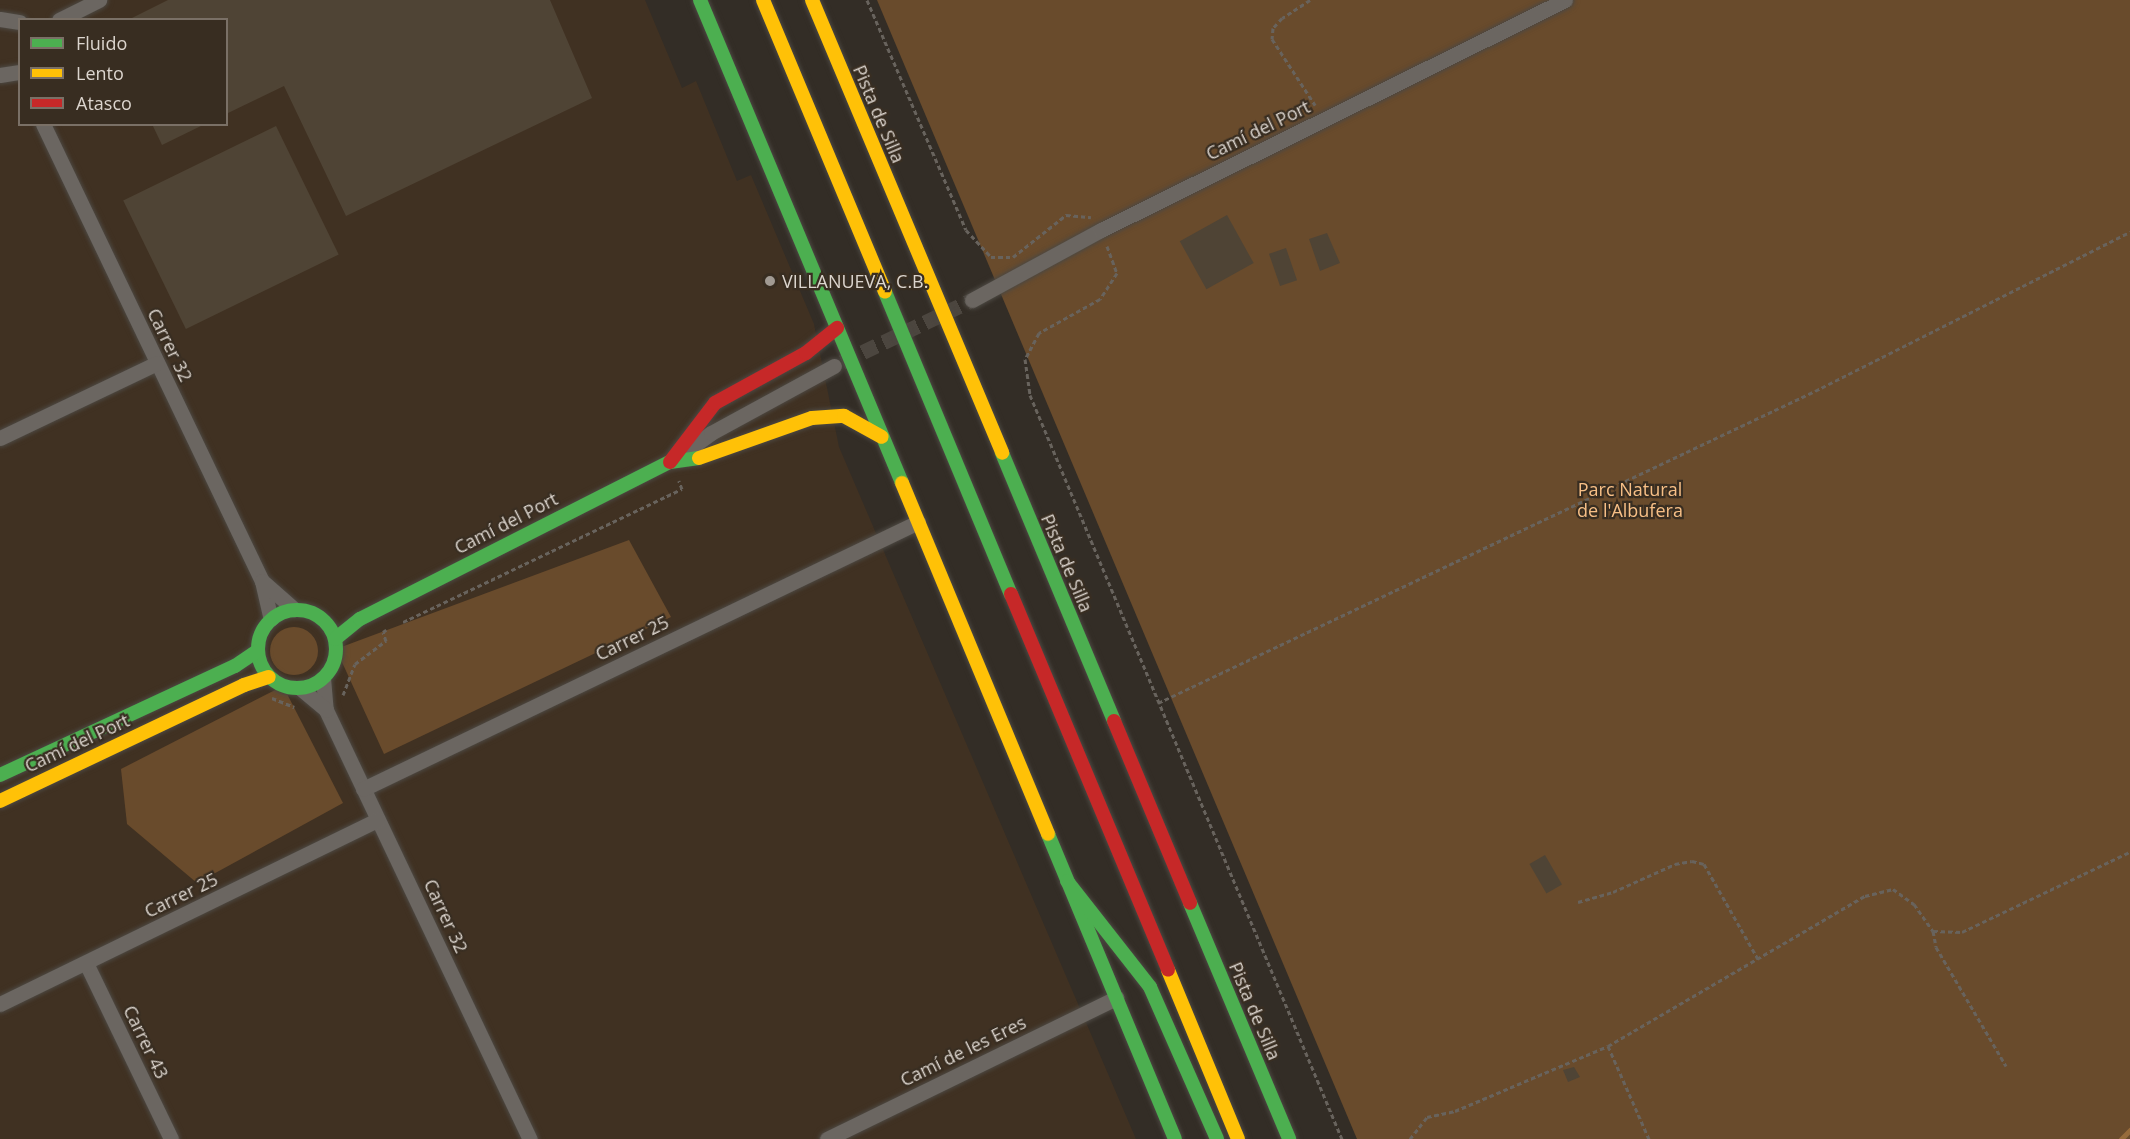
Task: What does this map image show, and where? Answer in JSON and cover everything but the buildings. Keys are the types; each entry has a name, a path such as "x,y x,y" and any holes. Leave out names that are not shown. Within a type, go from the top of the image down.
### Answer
{"main road":[{"path":"700,0 1175,1139"},
{"path":"762,0 1238,1139"},
{"name":"Pista de Silla","path":"812,0 1289,1139"},
{"name":"Camí del Port","path":"670,462 716,403 806,353 837,328"},
{"name":"Camí del Port","path":"335,639 360,619 670,462 710,457 812,418 844,416 882,437"},
{"path":"294,609 305,610 325,620 335,639 334,660 323,678 300,688 283,686 269,677 257,651 258,639 271,619 294,609"},
{"name":"Camí del Port","path":"325,620 360,619"},
{"name":"Camí del Port","path":"0,775 235,666 257,651"},
{"name":"Camí del Port","path":"0,801 244,685 269,677"},
{"path":"1067,881 1150,987 1217,1139"}],"street":[{"path":"63,18 99,0"},
{"name":"Camí del Port","path":"972,300 1101,230 1565,0"},
{"path":"0,19 18,22"},
{"path":"0,75 18,73"},
{"name":"Carrer 32","path":"44,126 262,581 271,619"},
{"path":"0,438 157,363"},
{"name":"Camí del Port","path":"670,462 711,433 834,366"},
{"name":"Carrer 25","path":"363,789 918,522"},
{"name":"Carrer 32","path":"262,581 294,609"},
{"name":"Carrer 32","path":"323,678 326,710 530,1139"},
{"name":"Carrer 32","path":"300,688 326,710"},
{"name":"Carrer 25","path":"0,1004 378,820"},
{"name":"Carrer 43","path":"86,963 171,1139"},
{"name":"Camí de les Eres","path":"827,1139 1116,998"}],"path":[{"path":"867,0 966,230 992,257 1013,257 1066,215 1092,217 1101,230 1117,273 1100,299 1039,333 1025,359 1030,395 1342,1139"},
{"path":"1310,0 1282,18 1274,28 1272,39 1305,86 1322,120"},
{"path":"1158,703 1815,391 2130,232"},
{"path":"1933,931 1962,932 2130,852"},
{"path":"1578,902 1613,892 1675,864 1698,862 1711,872 1723,901 1758,959"},
{"path":"1410,1139 1427,1117 1455,1111 1608,1046 1865,896 1893,889 1914,904 1933,931 1936,947 2006,1066"},
{"path":"1608,1046 1649,1139"}],"shaded area":[{"path":"0,0 645,0 682,88 696,81 737,181 751,175 814,324 839,447 1136,1139 0,1139"}],"green space":[{"name":"Parc Natural de l'Albufera","path":"877,0 2130,0 2130,1139 1357,1139"},
{"path":"629,540 671,617 384,754 336,649"},
{"path":"289,627 299,627 314,637 318,651 317,660 308,671 299,675 289,675 274,665 270,656 270,646 280,631"},
{"path":"283,686 343,803 197,883 127,824 121,769"}],"waterway":[{"path":"2121,1139 2130,1130"}],"tunnel":[{"path":"842,362 972,300"}],"traffic: fast":[{"path":"700,0 902,483"},
{"path":"885,292 1011,594"},
{"path":"1002,453 1114,721"},
{"path":"335,639 360,619 670,462 699,458"},
{"path":"297,610 312,613 325,621 333,634 336,649 333,664 325,677 312,685 297,688 282,685 269,677 261,664 258,649 261,634 269,621 282,613 297,610"},
{"path":"0,775 235,666 257,651"},
{"path":"1048,834 1175,1139"},
{"path":"1067,881 1150,987 1217,1139"},
{"path":"1190,903 1289,1139"}],"traffic: slow":[{"path":"763,0 885,292"},
{"path":"812,0 1002,453"},
{"path":"699,458 812,418 844,416 882,437"},
{"path":"902,483 1048,834"},
{"path":"0,801 244,685 269,677"},
{"path":"1168,970 1238,1139"}],"traffic: jam":[{"path":"670,462 715,403 806,353 837,328"},
{"path":"1011,594 1168,970"},
{"path":"1114,721 1190,903"}],"place":[{"name":"VILLANUEVA, C.B.","path":"770,281"}]}
